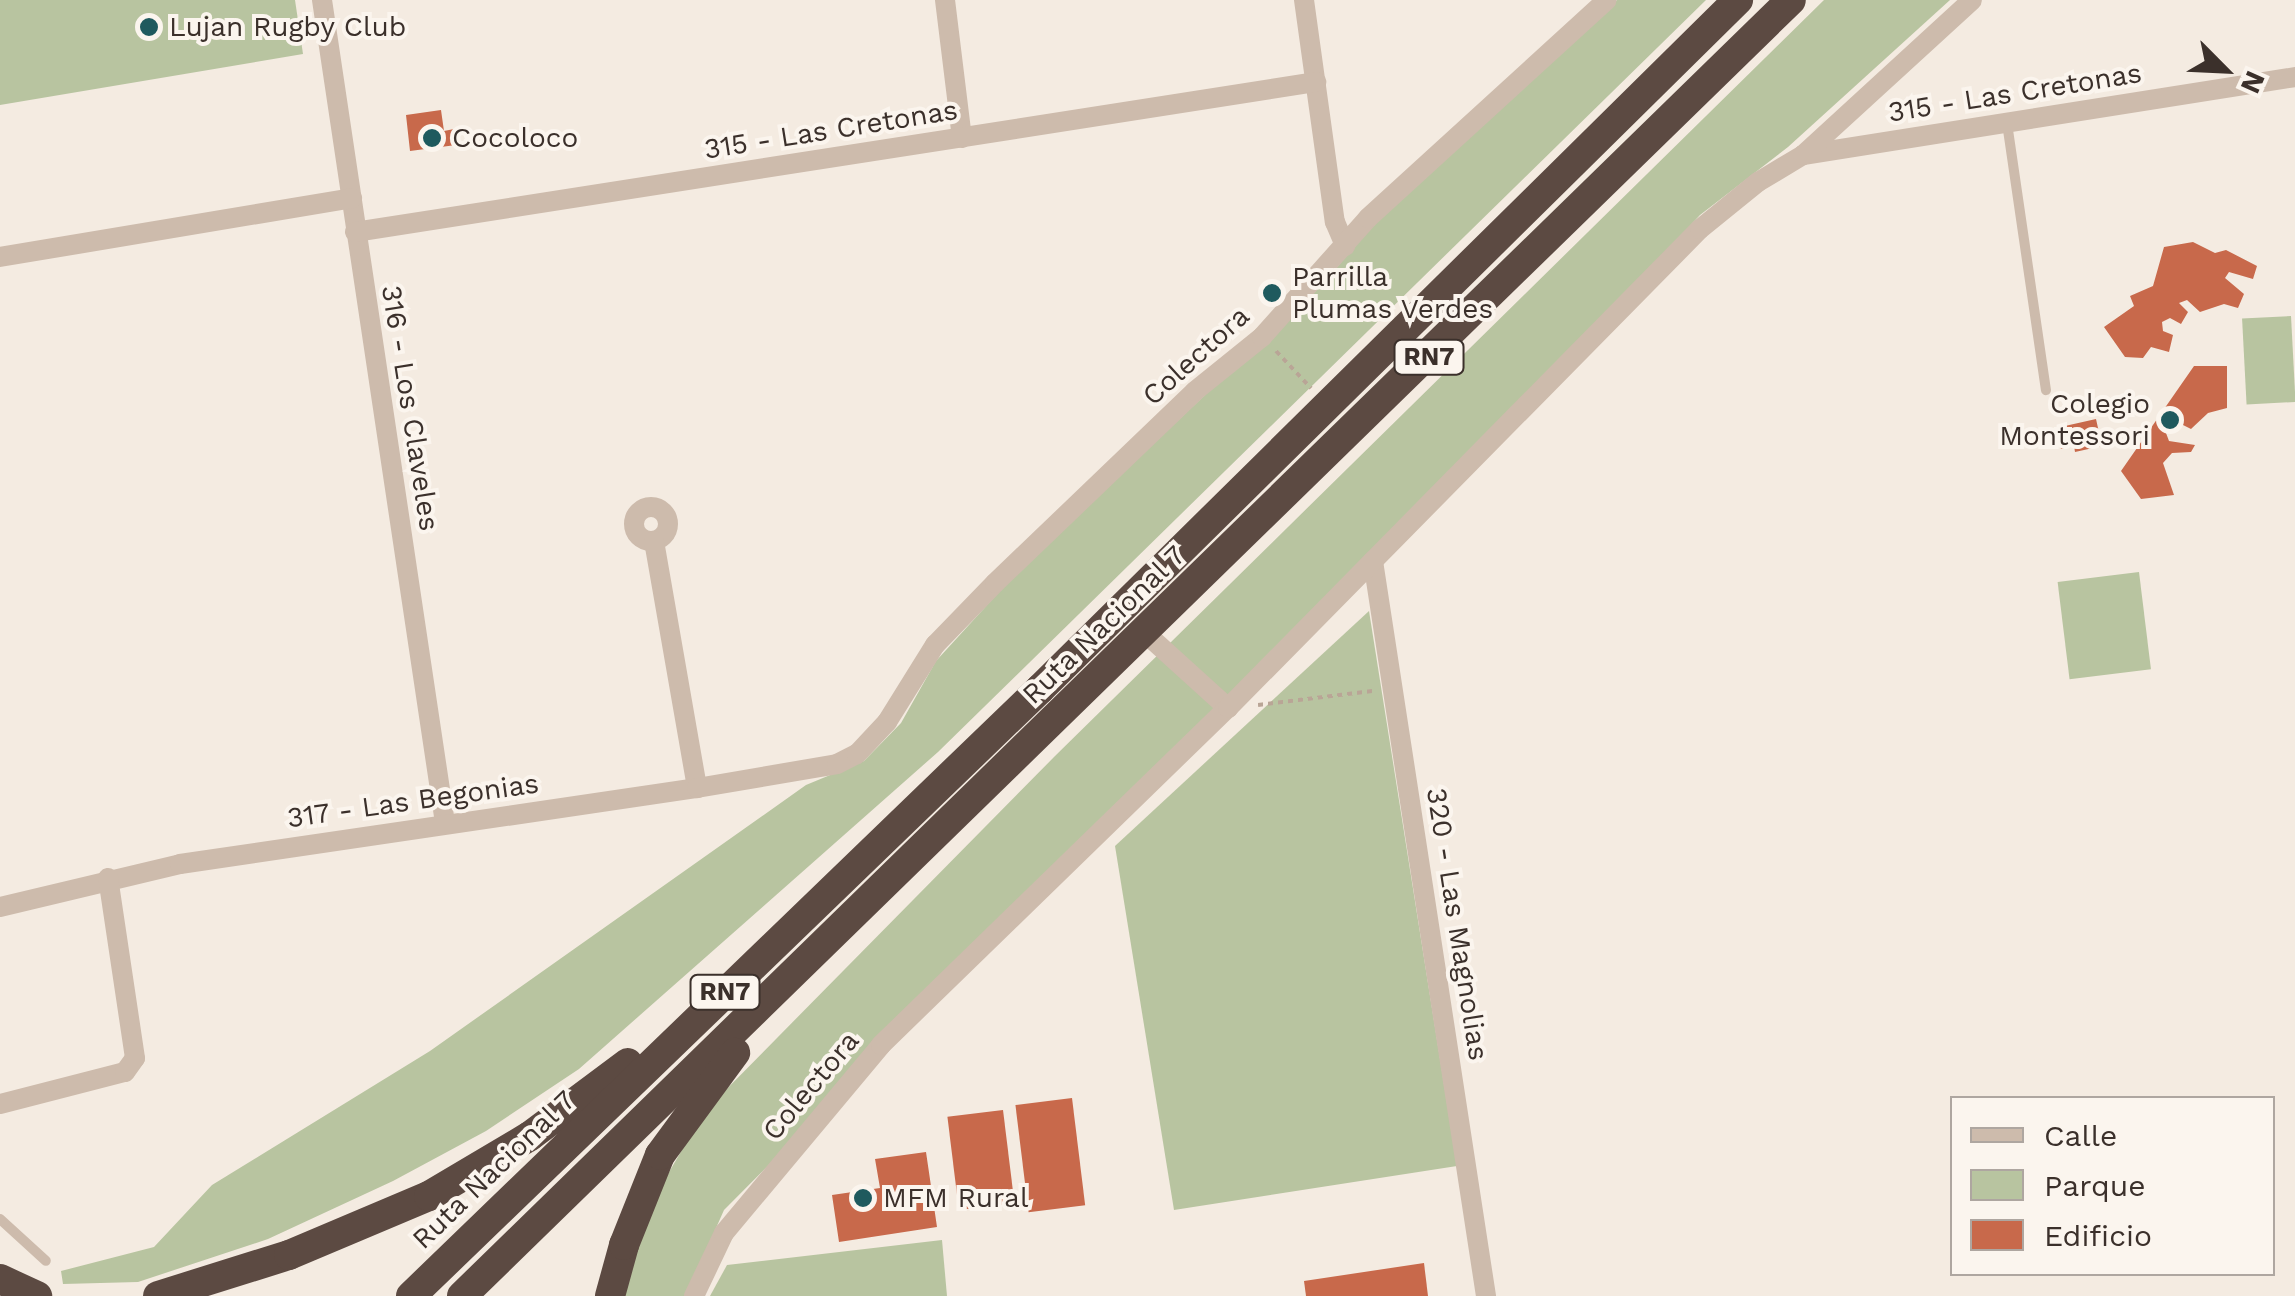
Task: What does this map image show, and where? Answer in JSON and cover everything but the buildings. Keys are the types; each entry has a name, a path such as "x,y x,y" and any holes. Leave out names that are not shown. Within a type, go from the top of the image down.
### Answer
{"highway":[{"name":"Ruta Nacional 7","path":"410,1296 1040,689 1738,0"},
{"name":"Ruta Nacional 7","path":"462,1296 1390,396 1791,0"},
{"path":"610,1296 634,1215 660,1155 720,1070 816,952"},
{"path":"158,1296 353,1231 474,1172 590,1092 746,972"},
{"path":"0,1279 38,1296"}],"street":[{"name":"316 - Los Claveles","path":"322,0 446,824"},
{"path":"945,0 962,138"},
{"path":"1304,0 1336,222 1345,246"},
{"name":"Colectora","path":"837,764 874,740 935,645 995,583 1195,391 1262,337 1368,218 1607,0"},
{"name":"Colectora","path":"694,1296 724,1233 853,1074 1228,708 1700,229 1758,182 1803,156 1972,0"},
{"name":"315 - Las Cretonas","path":"1803,156 2295,77"},
{"name":"315 - Las Cretonas","path":"355,232 1316,82"},
{"path":"0,257 352,198"},
{"path":"654,541 698,788"},
{"name":"320 - Las Magnolias","path":"1373,561 1486,1296"},
{"path":"1144,631 1228,708"},
{"name":"317 - Las Begonias","path":"0,907 108,878 837,764"},
{"path":"0,1104 124,1072 135,1058 108,878"}],"lane":[{"path":"2007,122 2046,390"},
{"path":"0,1219 46,1261"}],"path":[{"path":"1262,337 1327,404"},
{"path":"1228,708 1392,688"}],"green space":[{"name":"Lujan Rugby Club","path":"0,0 295,0 303,54 0,105"},
{"path":"1617,0 1706,0 938,752 579,1069 486,1131 393,1181 268,1239 138,1282 63,1284 61,1271 154,1247 212,1185 430,1051 806,785 864,761 901,723 936,661 1021,568 1323,284 1383,212"},
{"path":"1824,0 1950,0 1788,147 1700,215 1527,401 724,1210 686,1296 623,1296 643,1217 704,1112 1055,756"},
{"path":"2291,316 2295,402 2247,404 2242,319"},
{"path":"2139,572 2151,669 2070,679 2058,582"},
{"path":"1369,611 1457,1166 1174,1210 1115,846"},
{"path":"942,1240 947,1296 710,1296 727,1265"}],"place":[{"name":"Lujan Rugby Club","path":"149,27"},
{"name":"Cocoloco","path":"432,138"},
{"name":"Parrilla Plumas Verdes","path":"1272,293"},
{"name":"Colegio Montessori","path":"2170,420"},
{"name":"MFM Rural","path":"863,1198"}]}
